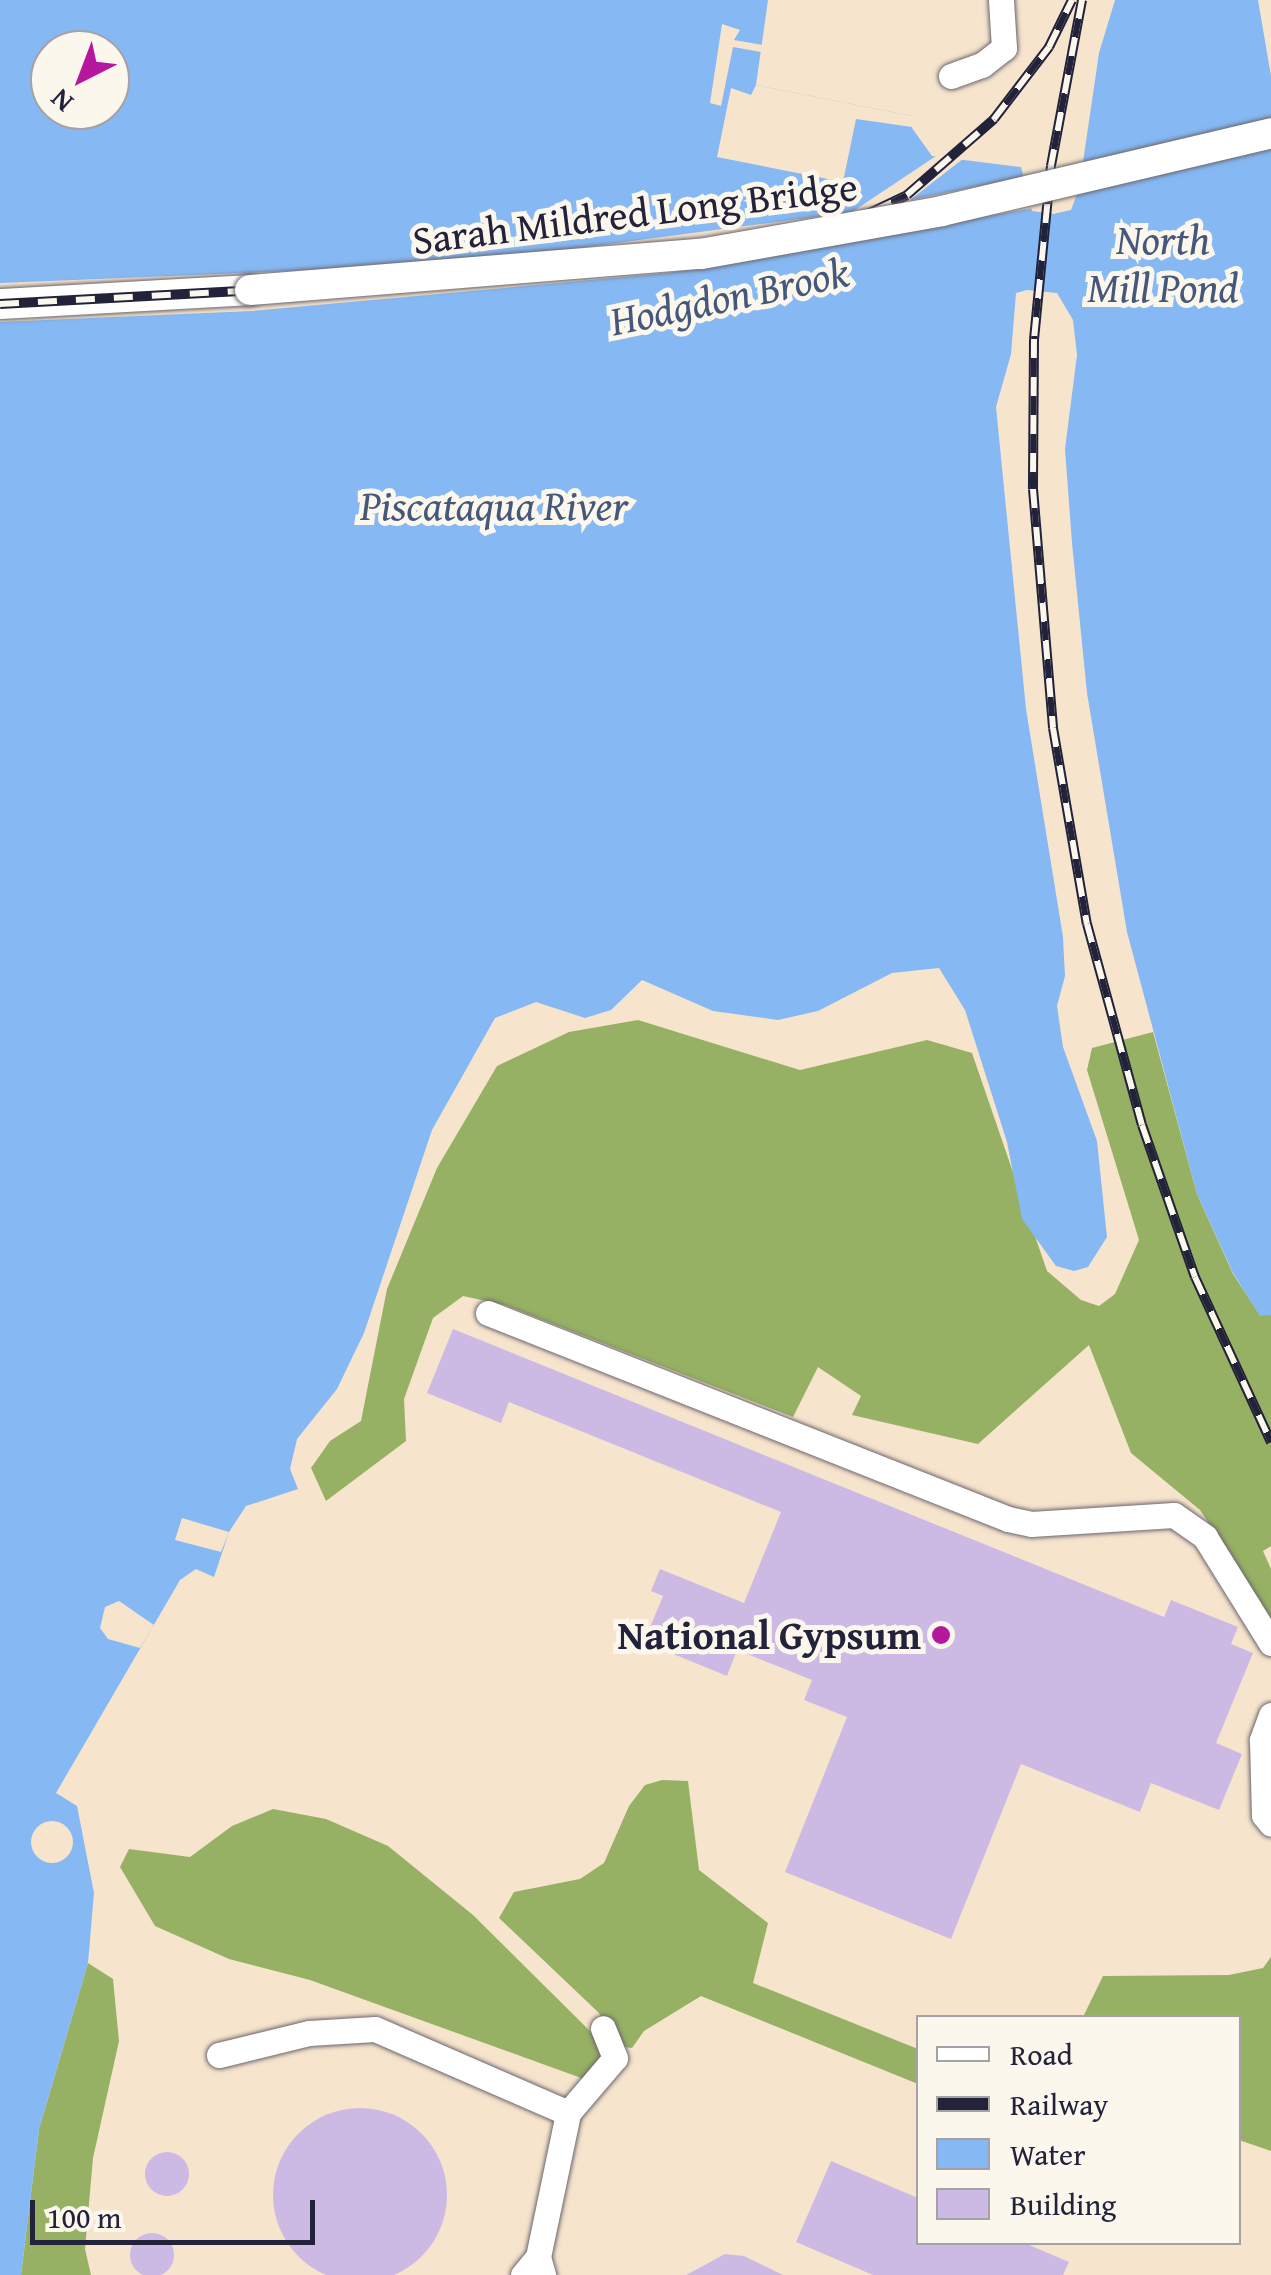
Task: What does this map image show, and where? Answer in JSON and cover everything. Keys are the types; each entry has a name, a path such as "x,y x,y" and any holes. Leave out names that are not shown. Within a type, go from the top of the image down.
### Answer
{"main road":[{"name":"Sarah Mildred Long Bridge","path":"0,304 407,282 701,254 942,211 1271,133"}],"lane":[{"path":"951,76 982,65 1004,48 1001,0"},
{"path":"488,1313 1008,1519 1031,1524 1174,1515 1205,1537 1271,1643"},
{"path":"1271,1716 1262,1740 1267,1771 1264,1815 1271,1824"},
{"path":"535,2269 568,2113 615,2058 603,2028"},
{"path":"219,2055 310,2033 376,2030 568,2113"}],"green space":[{"path":"638,1020 800,1070 927,1040 972,1053 1047,1271 1081,1300 1099,1306 1115,1294 1139,1240 1087,1070 1092,1048 1153,1032 1197,1194 1233,1274 1260,1315 1271,1315 1271,1546 1263,1551 1271,1569 1271,1618 1200,1510 1131,1453 1089,1345 978,1444 852,1415 861,1396 818,1367 793,1417 505,1305 463,1296 433,1318 404,1399 406,1441 326,1501 311,1468 330,1441 361,1421 387,1289 437,1168 497,1066 569,1032"},
{"path":"662,1780 688,1781 699,1870 768,1923 753,1983 916,2048 916,2083 701,1996 644,2031 632,2048 617,2046 599,2013 499,1918 514,1892 580,1879 604,1863 629,1806 645,1785"},
{"path":"273,1809 326,1819 388,1846 473,1915 594,2035 604,2055 584,2079 310,1980 229,1959 155,1926 120,1867 129,1849 190,1857 232,1826"},
{"path":"1271,1957 1271,2151 1241,2141 1241,2015 1084,2015 1103,1976 1229,1975 1263,1968"},
{"path":"88,1963 113,1979 119,2041 93,2158 85,2249 91,2275 21,2275 39,2129"}],"water":[{"name":"Piscataqua River","path":"0,0 768,0 756,85 912,116 912,128 932,156 1021,167 1032,211 1053,214 1071,210 1079,189 1099,53 1115,0 1258,0 1271,76 1271,1315 1260,1316 1233,1273 1197,1194 1127,932 1087,693 1072,543 1065,449 1077,355 1073,320 1057,293 1027,290 1016,293 1011,354 996,407 1026,709 1063,937 1065,976 1057,1006 1063,1047 1097,1141 1107,1237 1088,1267 1074,1271 1056,1266 1022,1219 1007,1142 965,1010 939,968 892,973 818,1011 778,1020 713,1011 642,980 611,1010 585,1018 536,1002 495,1018 432,1130 364,1333 337,1389 297,1439 290,1469 298,1489 246,1506 229,1532 214,1577 196,1569 180,1580 56,1793 77,1806 94,1893 88,1963 39,2129 21,2275 0,2275"}],"pier":[{"path":"722,24 740,30 734,40 763,45 761,52 733,47 721,106 710,103"},
{"path":"756,85 912,116 912,127 856,119 843,182 717,157 731,88 751,95"},
{"path":"942,152 968,155 910,200 1028,176 1036,206 1045,206 668,273 252,311 0,322 0,283 458,264 852,212"},
{"path":"182,1518 229,1532 221,1552 175,1540"},
{"path":"119,1601 154,1625 140,1648 108,1639 100,1628 105,1607"},
{"path":"52,1821 67,1827 73,1842 67,1857 52,1863 37,1857 31,1842 37,1827"}],"building":[{"name":"National Gypsum","path":"453,1329 1164,1617 1171,1600 1238,1627 1231,1644 1253,1653 1216,1743 1242,1754 1219,1810 1151,1783 1140,1812 1021,1764 951,1939 785,1872 847,1717 804,1700 812,1680 737,1650 727,1676 644,1642 663,1596 651,1591 660,1569 744,1603 781,1512 509,1402 501,1423 427,1393"},
{"path":"343,2109 377,2109 408,2122 433,2147 446,2178 446,2212 433,2243 422,2257 393,2276 327,2276 312,2268 287,2243 274,2212 274,2178 287,2147 312,2122"},
{"path":"167,2152 182,2159 189,2174 182,2189 167,2196 152,2189 145,2174 152,2159"},
{"path":"831,2161 916,2197 916,2245 1029,2245 1069,2262 1063,2275 873,2275 796,2242"},
{"path":"152,2233 168,2239 174,2255 168,2271 148,2276 136,2271 130,2255 136,2239"},
{"path":"725,2254 744,2256 783,2275 686,2275"}],"railway":[{"path":"0,304 410,282 703,253 840,227 907,195 994,119 1049,47 1072,0"},
{"path":"1082,0 1051,166 1034,339 1033,489 1053,728 1087,924 1142,1125 1195,1277 1271,1442"}],"place":[{"name":"National Gypsum","path":"941,1635"}],"water label":[{"name":"North Mill Pond","path":"1163,263"},
{"name":"Hodgdon Brook","path":"729,296"}]}
